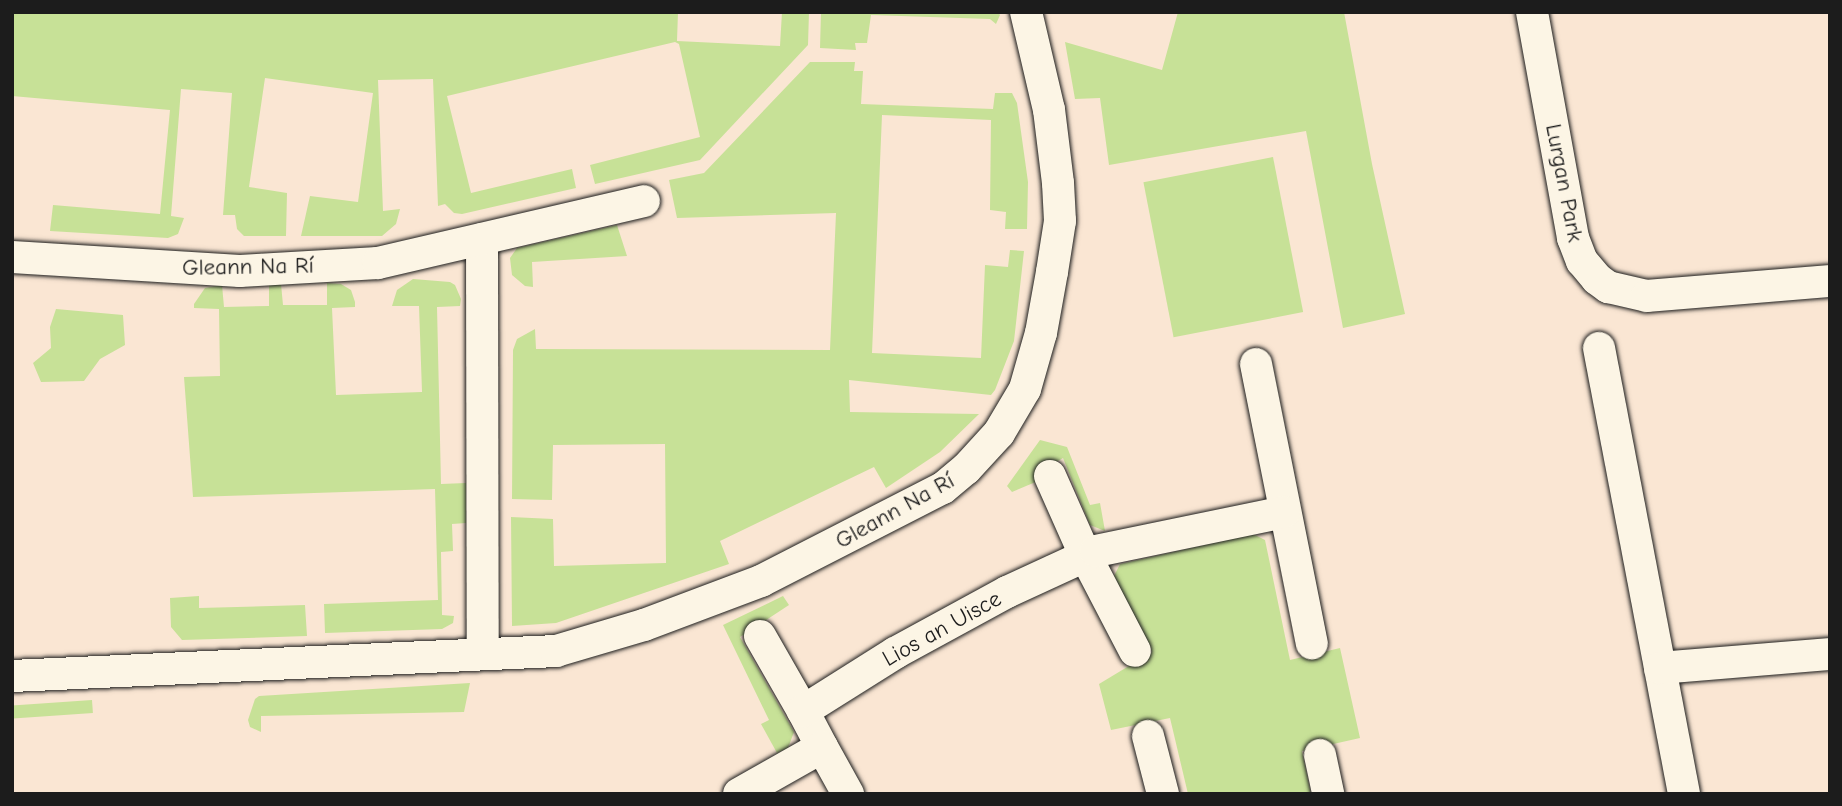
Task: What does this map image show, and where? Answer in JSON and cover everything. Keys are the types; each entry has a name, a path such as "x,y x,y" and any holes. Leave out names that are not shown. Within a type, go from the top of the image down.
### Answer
{"street":[{"name":"Gleann Na Rí","path":"12,676 556,651 713,601 761,582 943,488 984,452 1013,413 1033,369 1060,221 1049,110 1026,12"},
{"name":"Lurgan Park","path":"1532,12 1573,238 1582,261 1597,279 1608,287 1647,296 1830,281"},
{"name":"Gleann Na Rí","path":"12,257 240,271 378,263 644,201"},
{"path":"482,239 483,653"},
{"path":"1599,348 1684,794"},
{"path":"1256,364 1312,643"},
{"path":"1050,476 1085,555 1135,651"},
{"name":"Lios an Uisce","path":"803,711 895,653 1007,592 1085,555 1170,534 1284,512"},
{"path":"760,636 848,794"},
{"path":"1660,668 1830,654"},
{"path":"1148,736 1163,794"},
{"path":"739,794 822,747"},
{"path":"1320,755 1328,794"}],"green space":[{"path":"12,12 678,12 677,41 780,46 782,12 809,12 808,45 700,160 595,184 590,165 700,137 679,44 675,42 447,96 471,193 572,169 576,188 462,214 454,213 445,204 438,206 433,79 378,80 383,211 400,209 396,224 382,236 301,236 310,196 358,202 373,93 265,78 249,187 287,193 286,236 244,236 237,229 235,215 223,215 232,93 181,89 171,216 184,218 178,234 168,238 50,231 53,205 160,214 170,110 12,96"},
{"path":"821,12 998,12 1000,15 996,24 990,19 871,15 867,43 855,43 856,50 820,48"},
{"path":"1178,12 1344,12 1372,164 1405,314 1343,328 1306,131 1109,165 1100,98 1075,99 1065,42 1162,70"},
{"path":"810,62 855,62 854,71 863,71 861,104 993,109 995,93 1012,93 1017,103 1028,182 1027,229 1005,229 1006,212 990,210 991,120 882,115 872,353 981,358 985,265 1008,267 1010,250 1024,251 1014,341 995,390 991,395 849,380 850,412 979,414 940,452 886,488 874,467 720,541 729,564 556,623 512,626 511,517 553,519 554,566 666,563 665,444 553,445 552,500 512,499 513,350 517,339 535,329 536,349 830,350 836,213 677,218 669,180 704,173"},
{"path":"1273,157 1303,312 1174,337 1143,182"},
{"path":"617,225 627,256 532,262 533,287 525,286 512,275 510,258 517,248"},
{"path":"413,279 450,282 455,285 461,299 460,306 437,307 441,484 466,483 466,523 452,524 453,551 441,552 442,615 454,616 453,623 442,629 325,633 324,604 438,600 435,489 193,497 184,377 220,376 219,309 194,308 194,304 205,288 222,285 224,307 269,306 269,283 281,284 283,305 327,305 327,283 341,284 351,290 355,307 332,308 336,395 422,392 419,306 392,306 397,290"},
{"path":"56,309 123,315 125,345 100,359 84,381 41,382 33,363 51,348 50,327"},
{"path":"1040,440 1067,447 1090,505 1100,503 1105,531 1090,525 1063,458 1046,468 1038,481 1012,492 1007,486"},
{"path":"1253,534 1265,540 1290,660 1340,648 1360,738 1302,751 1311,794 1188,794 1170,718 1111,730 1099,684 1152,652 1114,576 1120,564"},
{"path":"199,596 199,608 305,605 307,636 182,640 171,627 170,598"},
{"path":"783,596 789,605 740,637 794,732 788,748 777,753 761,724 769,720 723,625"},
{"path":"470,683 464,712 261,716 261,732 250,727 248,720 255,699 259,696"},
{"path":"92,700 93,713 13,719 12,706"}]}
